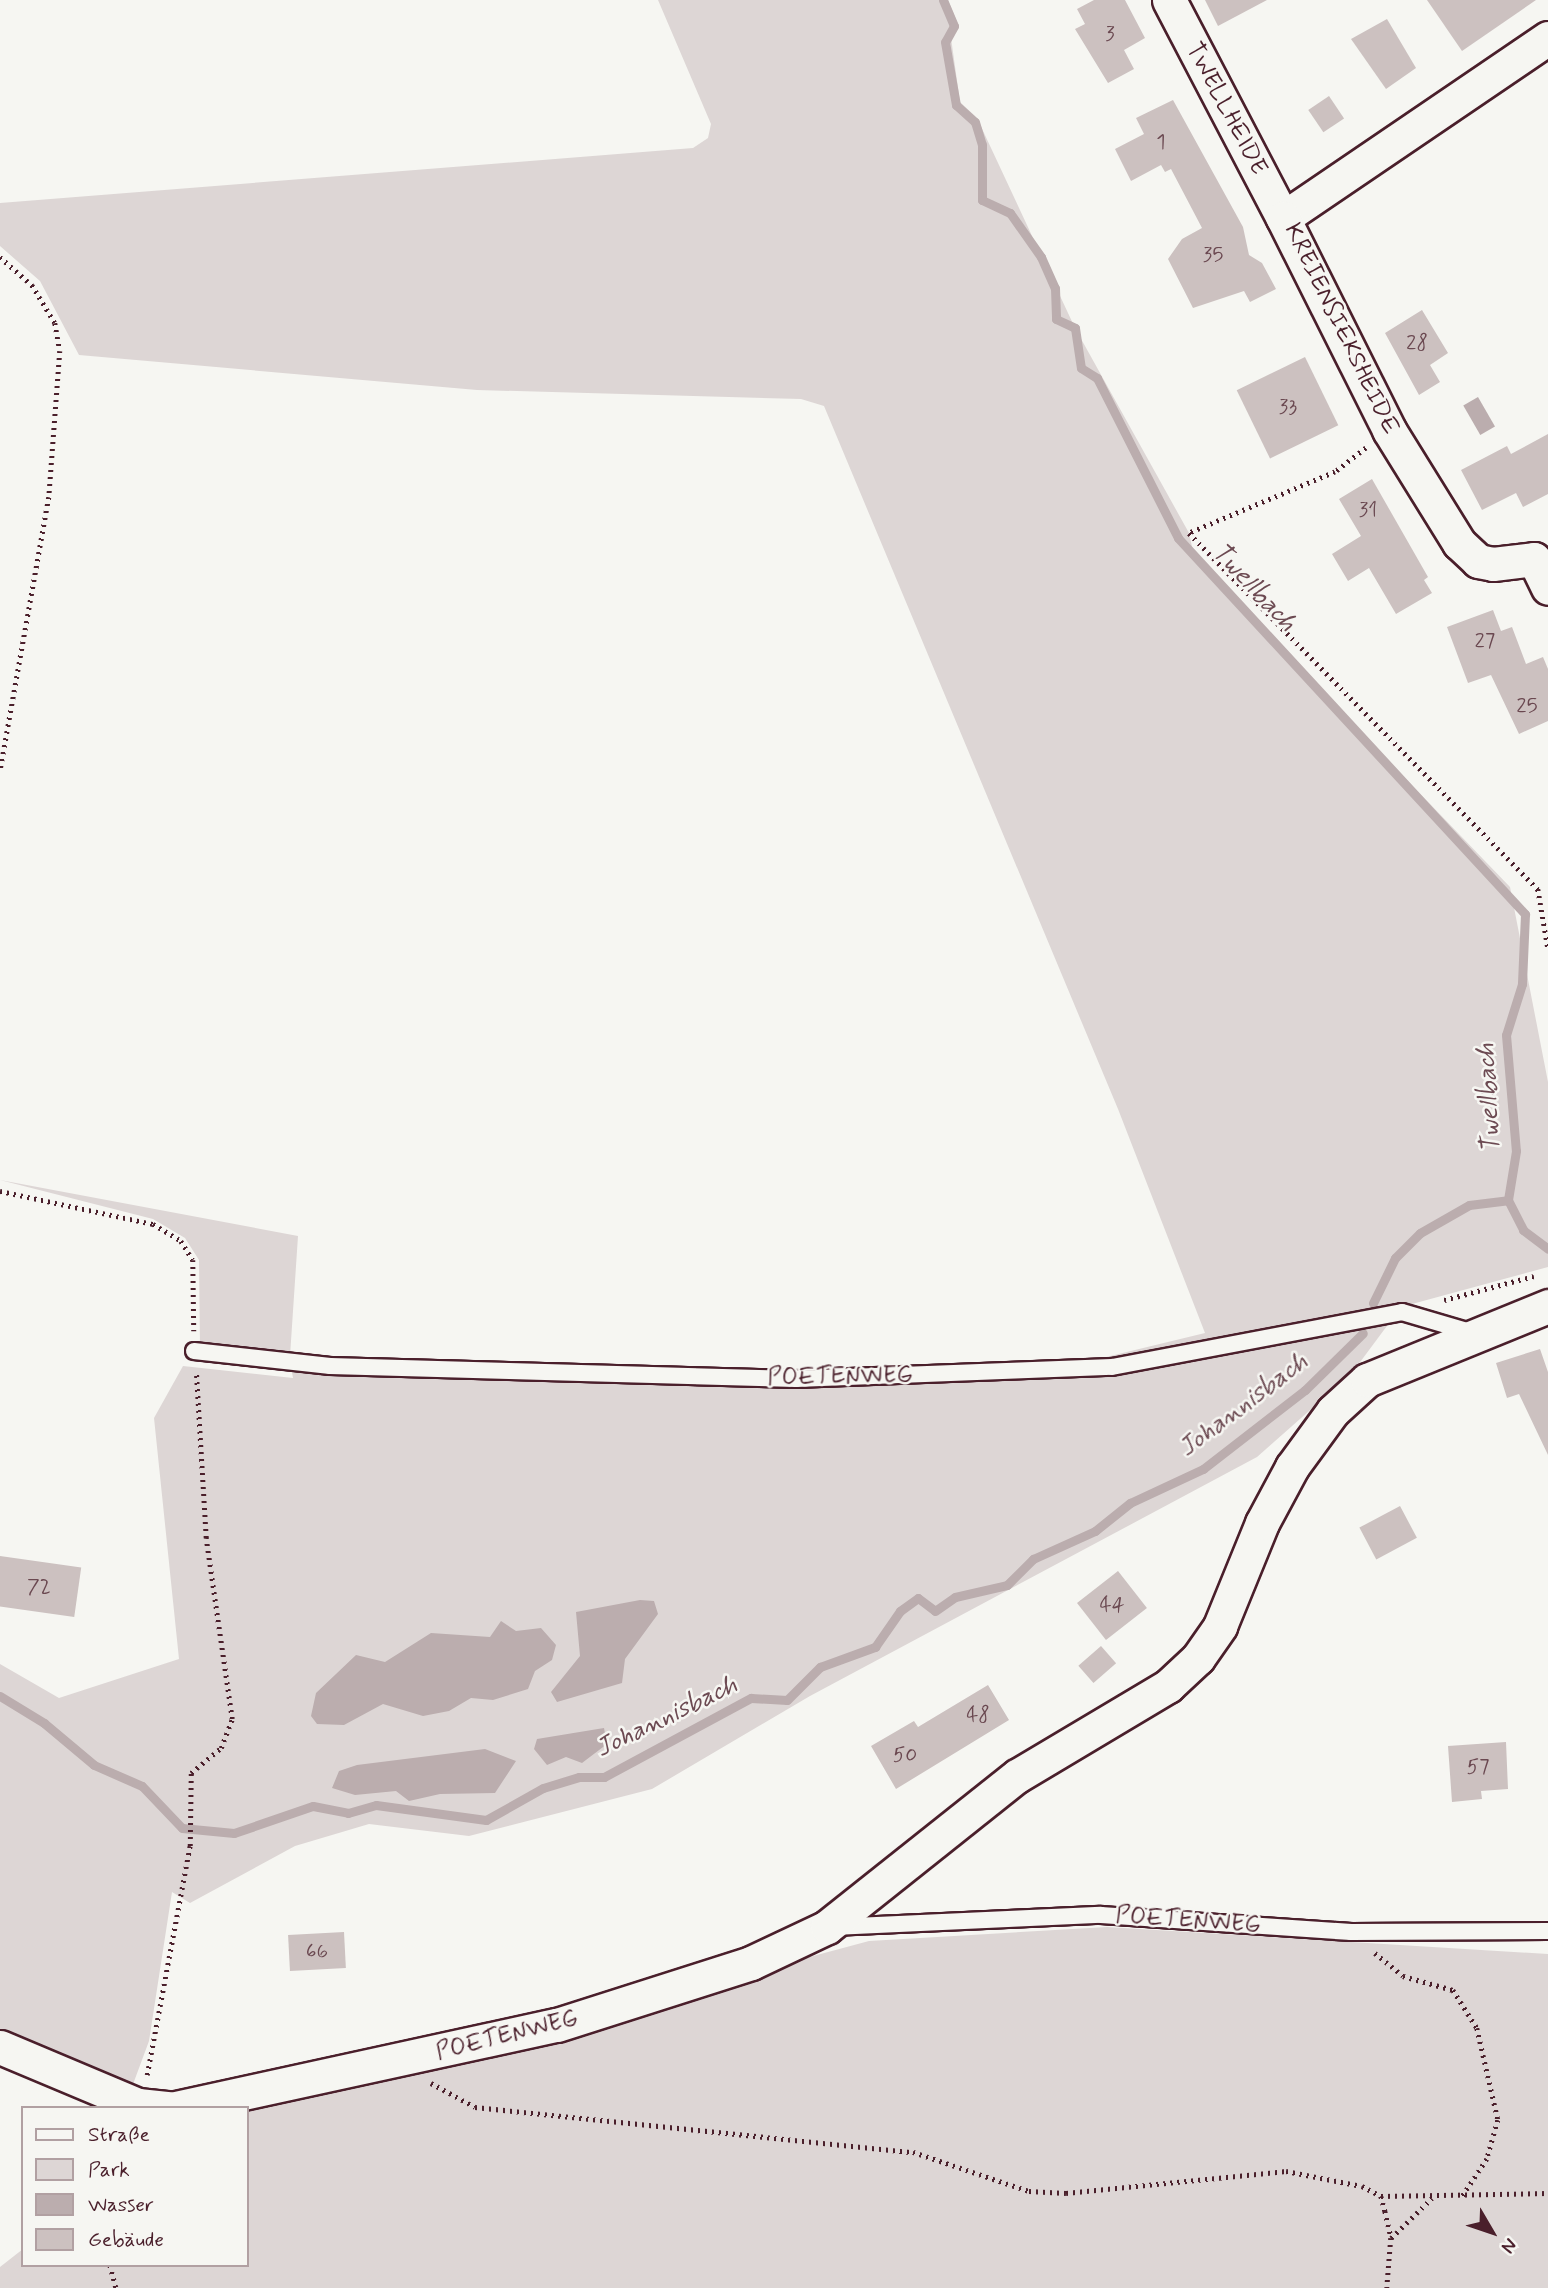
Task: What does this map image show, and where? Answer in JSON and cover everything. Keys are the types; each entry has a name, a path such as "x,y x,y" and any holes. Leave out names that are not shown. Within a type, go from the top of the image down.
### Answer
{"street":[{"name":"TWELLHEIDE","path":"1169,0 1283,218"},
{"name":"KREIENSIEKSHEIDE","path":"1543,566 1478,561 1459,543 1389,430 1283,218 1548,38"},
{"name":"POETENWEG","path":"185,2106 403,2062 557,2025 751,1963 828,1927 1017,1776 1168,1686 1198,1658 1220,1626 1262,1522 1333,1411 1367,1380 1548,1306"},
{"path":"0,2047 151,2106"}],"lane":[{"name":"POETENWEG","path":"194,1351 330,1366 796,1380 1012,1374 1112,1367 1402,1312 1478,1335"},
{"name":"POETENWEG","path":"828,1927 1101,1915 1350,1932 1548,1931"}],"path":[{"path":"0,257 38,294 55,323 60,351 49,497 0,772"},
{"path":"1389,430 1335,472 1189,533 1538,889 1548,948"},
{"path":"0,1191 153,1224 181,1241 193,1260 194,1351 206,1538 232,1719 221,1748 191,1773 190,1846 158,2040 154,2106"},
{"path":"1402,1312 1540,1274"},
{"path":"1350,1932 1403,1976 1453,1990 1477,2028 1498,2120 1487,2159 1462,2197"},
{"path":"403,2062 475,2107 913,2152 1029,2191 1066,2193 1286,2171 1362,2186 1381,2196 1433,2198 1548,2193"},
{"path":"1381,2196 1391,2238 1387,2288"},
{"path":"1391,2238 1433,2198"},
{"path":"111,2267 116,2288"}],"green space":[{"path":"658,0 948,0 959,27 951,38 960,102 977,118 1075,328 1189,533 1195,560 1510,887 1548,1082 1548,1267 1401,1307 1352,1373 1257,1457 810,1696 652,1789 469,1836 369,1824 295,1846 190,1903 172,1892 149,2041 132,2087 0,2034 0,1664 59,1698 179,1659 154,1418 183,1366 293,1378 289,1356 200,1346 199,1260 185,1238 153,1219 0,1180 298,1236 290,1356 794,1370 1014,1366 1102,1358 1205,1333 1118,1109 824,406 801,399 477,390 79,355 40,281 0,246 0,203 693,148 708,138 711,124"},
{"path":"1107,1927 1548,1954 1548,2288 0,2288 0,2267 21,2251 21,2267 248,2267 248,2108 869,1941"}],"water":[{"path":"1478,397 1495,426 1480,435 1463,406"},
{"path":"640,1600 654,1601 658,1614 625,1659 622,1683 557,1702 551,1692 580,1656 576,1612"},
{"path":"501,1621 516,1631 541,1628 556,1645 552,1660 535,1671 528,1689 493,1700 471,1698 449,1711 423,1716 383,1704 344,1725 317,1724 311,1716 316,1693 356,1655 385,1662 431,1633 490,1637"},
{"path":"604,1728 607,1744 582,1763 566,1757 547,1765 534,1749 537,1739"},
{"path":"485,1749 516,1761 495,1793 440,1794 409,1801 396,1791 355,1795 332,1788 339,1771 357,1765"}],"building":[{"path":"1094,0 1125,0 1145,38 1124,50 1134,69 1108,83 1075,29 1085,24 1077,9"},
{"path":"1205,0 1267,0 1218,26"},
{"path":"1427,0 1536,0 1462,51"},
{"path":"1387,19 1416,68 1386,89 1351,39"},
{"path":"1329,96 1344,118 1323,132 1308,110"},
{"path":"1173,100 1243,227 1249,255 1262,263 1276,289 1250,302 1244,291 1193,308 1168,259 1182,239 1202,228 1171,169 1165,172 1161,165 1131,181 1115,149 1144,134 1136,118"},
{"path":"1422,310 1448,353 1430,365 1440,382 1419,395 1385,333"},
{"path":"1305,357 1338,425 1270,459 1237,390"},
{"path":"1548,434 1548,494 1523,507 1516,493 1482,510 1461,470 1507,446 1511,454"},
{"path":"1372,479 1428,577 1424,580 1432,593 1396,614 1369,568 1348,581 1332,554 1361,536 1339,499"},
{"path":"1493,610 1501,631 1512,627 1526,664 1543,657 1548,669 1548,721 1519,734 1491,675 1468,683 1447,627"},
{"path":"1540,1349 1548,1372 1548,1455 1519,1394 1507,1398 1496,1363"},
{"path":"1400,1506 1417,1538 1376,1559 1359,1528"},
{"path":"0,1556 81,1567 74,1617 0,1606"},
{"path":"1118,1571 1147,1608 1106,1640 1077,1603"},
{"path":"1101,1646 1116,1663 1093,1683 1078,1666"},
{"path":"988,1685 1009,1720 896,1789 871,1746 914,1721 918,1727"},
{"path":"1506,1742 1508,1789 1481,1791 1482,1799 1452,1802 1448,1746"},
{"path":"344,1932 346,1968 290,1971 288,1935"}],"waterway":[{"name":"Twellbach","path":"943,0 954,26 945,42 956,105 975,122 982,145 982,200 1010,213 1041,257 1055,288 1056,319 1075,328 1081,368 1097,378 1178,538 1525,914 1522,984 1506,1035 1516,1151 1508,1200 1523,1230 1548,1249"},
{"name":"Johannisbach","path":"1373,1303 1395,1258 1420,1233 1469,1205 1508,1200"},
{"name":"Johannisbach","path":"0,1696 44,1723 94,1765 142,1786 182,1828 234,1833 313,1806 348,1813 376,1805 486,1820 543,1788 579,1777 604,1777 751,1698 787,1700 820,1667 875,1647 900,1611 918,1598 935,1611 955,1597 1007,1585 1033,1559 1095,1531 1130,1503 1203,1469 1305,1390 1363,1333"}]}
